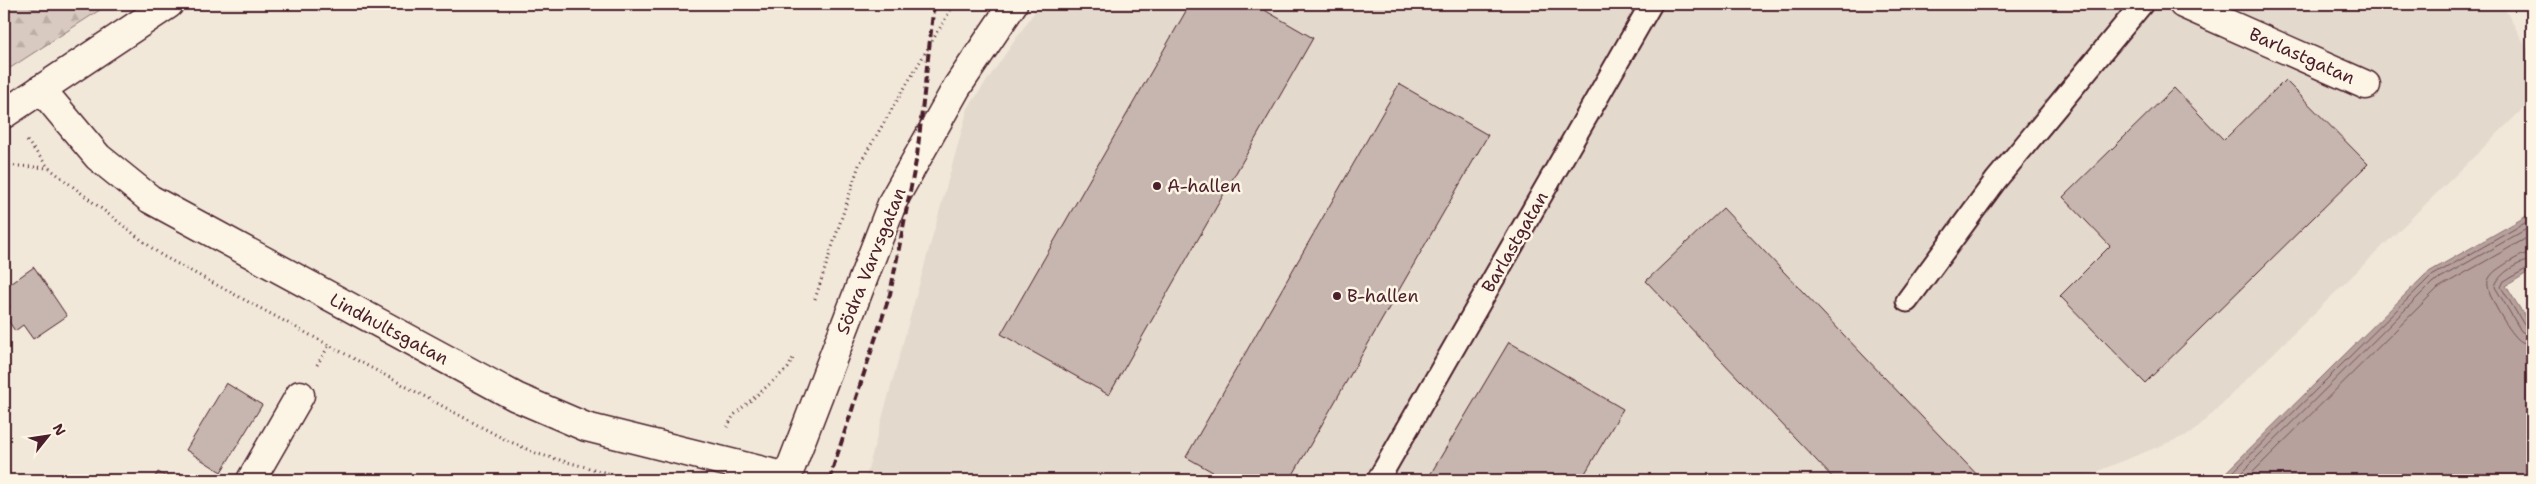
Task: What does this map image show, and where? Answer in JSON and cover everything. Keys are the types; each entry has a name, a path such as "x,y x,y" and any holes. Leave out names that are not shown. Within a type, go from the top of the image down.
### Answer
{"street":[{"path":"4,114 170,4"},
{"name":"Södra Varvsgatan","path":"787,479 893,201 957,87 1013,4"},
{"name":"Barlastgatan","path":"2183,4 2366,85"},
{"name":"Lindhultsgatan","path":"41,89 98,157 159,204 516,397 586,427 787,479"},
{"path":"251,480 300,395"}],"lane":[{"name":"Barlastgatan","path":"1378,480 1651,4"},
{"path":"1907,301 1996,180 2142,4"}],"path":[{"path":"814,302 859,165 954,4"},
{"path":"4,165 49,168"},
{"path":"716,461 723,434 734,415 788,368 796,352"}],"shaded area":[{"path":"1040,4 2502,4 2532,57 2532,100 2192,433 2076,480 865,480 968,108"}],"green space":[{"path":"4,4 109,4 4,72"}],"water":[{"path":"2532,213 2532,270 2506,286 2532,328 2532,480 2218,480 2427,273"}],"building":[{"name":"A-hallen","path":"1190,4 1254,4 1313,38 1109,395 1001,334"},
{"path":"2285,80 2368,164 2145,383 2060,296 2110,246 2063,197 2174,88 2224,140"},
{"name":"B-hallen","path":"1399,84 1488,135 1290,480 1227,480 1186,457"},
{"path":"1723,208 1982,480 1835,480 1646,281"},
{"path":"34,267 67,316 33,339 23,325 15,331 4,314 4,311 10,307 4,297 4,288"},
{"path":"1509,342 1623,409 1581,480 1427,480"},
{"path":"226,383 262,405 221,472 186,450"},
{"path":"158,472 172,480 153,480"}],"railway":[{"path":"829,480 890,294 917,156 934,4"}],"place":[{"name":"A-hallen","path":"1157,186"},
{"name":"B-hallen","path":"1337,296"}]}
